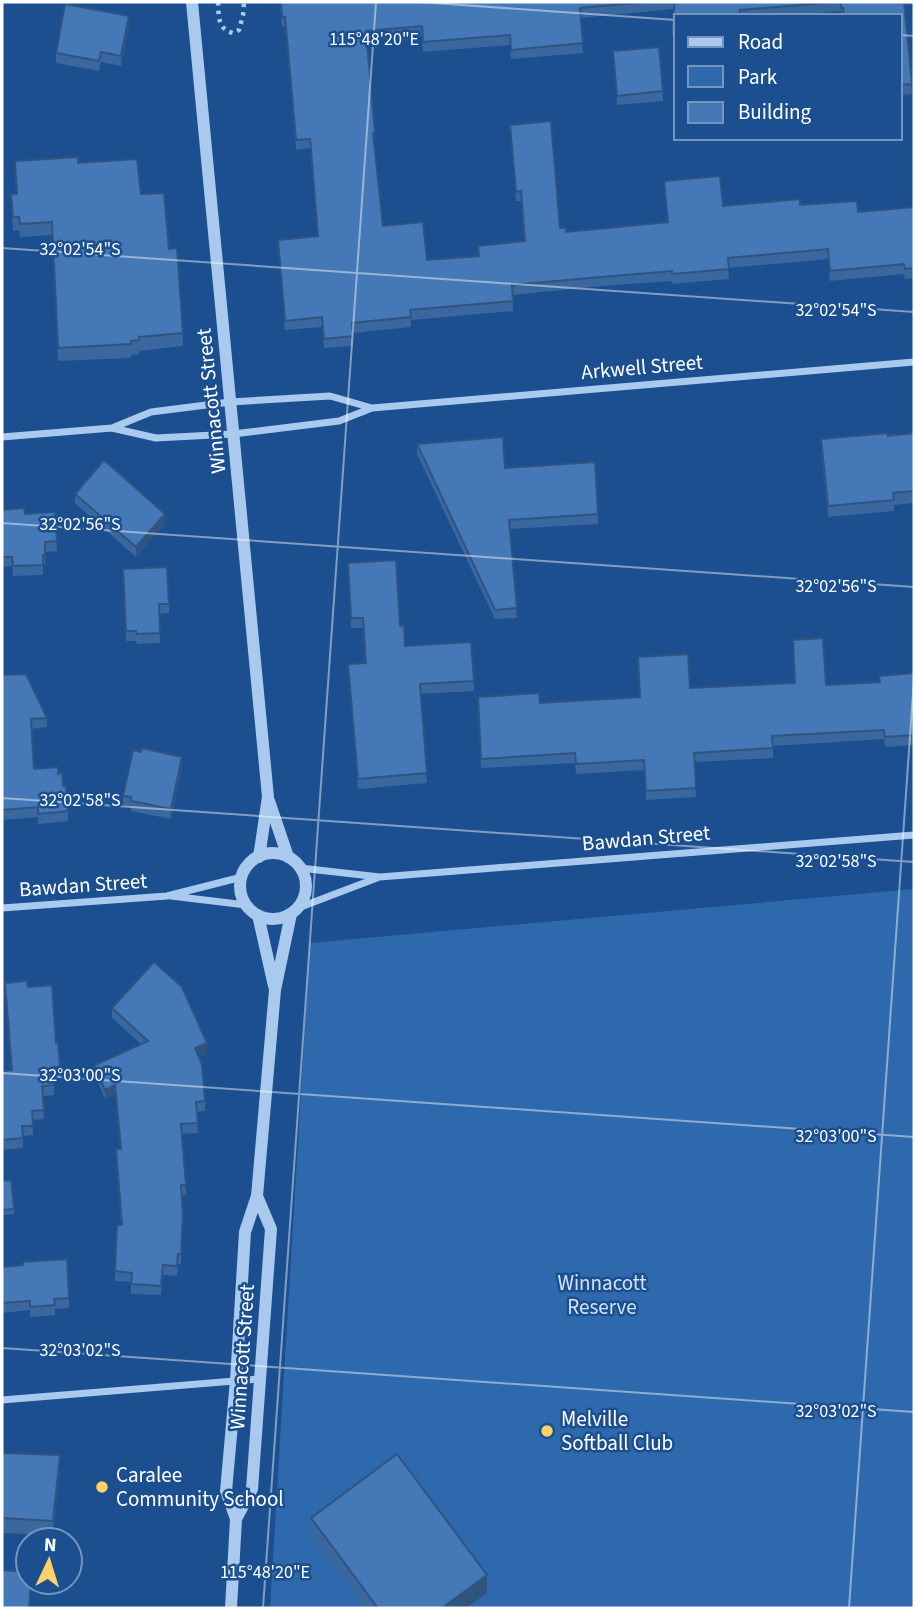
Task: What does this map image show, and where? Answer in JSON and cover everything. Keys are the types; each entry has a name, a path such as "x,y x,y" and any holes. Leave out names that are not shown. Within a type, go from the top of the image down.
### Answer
{"street":[{"name":"Winnacott Street","path":"192,2 268,797 288,857"},
{"name":"Arkwell Street","path":"111,428 156,438 233,434 339,421 372,408 914,362"},
{"name":"Arkwell Street","path":"2,437 111,428 151,412 230,402 330,396 372,408"},
{"name":"Winnacott Street","path":"259,857 268,797"},
{"name":"Bawdan Street","path":"300,868 380,877 914,835"},
{"path":"272,854 288,857 300,868 306,883 306,892 294,911 282,918 273,919 258,915 246,905 241,890 242,877 249,865 259,857 272,854"},
{"name":"Bawdan Street","path":"2,908 167,896 242,877"},
{"name":"Bawdan Street","path":"294,911 380,877"},
{"name":"Bawdan Street","path":"167,896 246,905"},
{"name":"Winnacott Street","path":"231,1608 236,1518 226,1491 245,1232 257,1196 275,990 294,911"},
{"name":"Winnacott Street","path":"258,915 275,990"},
{"name":"Winnacott Street","path":"236,1518 252,1489 271,1229 257,1196"},
{"path":"2,1400 260,1379"}],"path":[{"path":"218,2 221,27 233,33 239,30 242,24 244,2"}],"green space":[{"name":"Winnacott Reserve","path":"914,889 914,1608 270,1608 310,943"}],"building":[{"path":"281,2 646,2 580,8 583,43 511,50 510,35 423,42 422,26 366,31 383,226 423,222 427,260 479,256 478,246 525,241 521,191 516,192 510,125 551,121 560,228 566,228 566,232 668,222 664,181 720,176 723,206 800,199 800,205 857,201 858,212 914,207 914,268 905,269 904,264 830,271 828,249 728,258 729,269 672,274 672,271 512,285 513,301 410,310 411,317 352,323 353,336 324,339 322,317 285,321 278,240 318,236 310,139 296,140 285,17 282,17"},
{"path":"675,2 835,2 740,10 739,14 674,14 672,24"},
{"path":"841,2 904,2 912,84 902,85 902,14 844,14"},
{"path":"65,4 129,16 121,56 101,52 99,61 56,53"},
{"path":"659,47 663,91 617,96 613,51"},
{"path":"78,157 78,163 137,159 141,194 164,193 169,249 177,248 183,333 139,337 139,340 131,341 131,344 58,348 52,222 20,224 19,217 13,217 11,194 17,194 15,161"},
{"path":"887,433 888,436 914,433 914,491 893,493 894,500 828,506 821,439"},
{"path":"503,437 505,468 595,462 598,514 509,520 517,608 495,610 417,444"},
{"path":"104,460 165,514 136,547 75,494"},
{"path":"24,508 25,514 55,512 57,541 45,542 43,565 13,566 12,557 2,557 2,510"},
{"path":"396,560 400,626 404,626 405,646 471,642 474,681 420,684 427,773 358,779 348,664 366,663 363,618 351,618 348,563"},
{"path":"167,567 169,604 159,604 160,633 137,634 136,631 126,631 123,569"},
{"path":"823,638 826,685 880,682 879,676 914,673 914,735 885,737 884,730 772,736 773,748 694,753 696,788 646,791 644,760 576,764 575,753 481,759 478,697 539,693 540,703 640,697 638,657 688,654 690,688 795,683 793,640"},
{"path":"26,674 47,718 31,719 34,769 58,767 58,774 62,773 63,786 66,786 68,811 38,814 38,807 2,810 2,675"},
{"path":"142,748 182,757 171,809 131,801 131,797 123,796 133,750 141,752"},
{"path":"154,962 182,987 207,1043 195,1048 202,1064 205,1101 196,1102 198,1123 181,1124 186,1185 181,1185 181,1254 178,1254 177,1266 163,1265 161,1286 131,1284 132,1273 115,1271 117,1225 122,1225 116,1149 121,1149 115,1085 105,1090 95,1065 148,1041 112,1008"},
{"path":"27,981 28,987 52,985 60,1067 53,1067 54,1085 42,1086 44,1110 32,1111 33,1126 22,1126 23,1138 2,1140 2,1071 12,1070 5,983"},
{"path":"11,1180 14,1209 2,1210 2,1181"},
{"path":"67,1259 69,1298 54,1299 55,1305 30,1307 30,1301 2,1303 2,1267 23,1265 23,1262"},
{"path":"2,1453 60,1455 53,1521 2,1518"},
{"path":"397,1454 487,1575 442,1608 378,1608 311,1518"},
{"path":"2,1570 14,1571 14,1596 30,1596 29,1608 2,1608"}],"place":[{"name":"Melville Softball Club","path":"547,1431"},
{"name":"Caralee Community School","path":"102,1487"}]}
